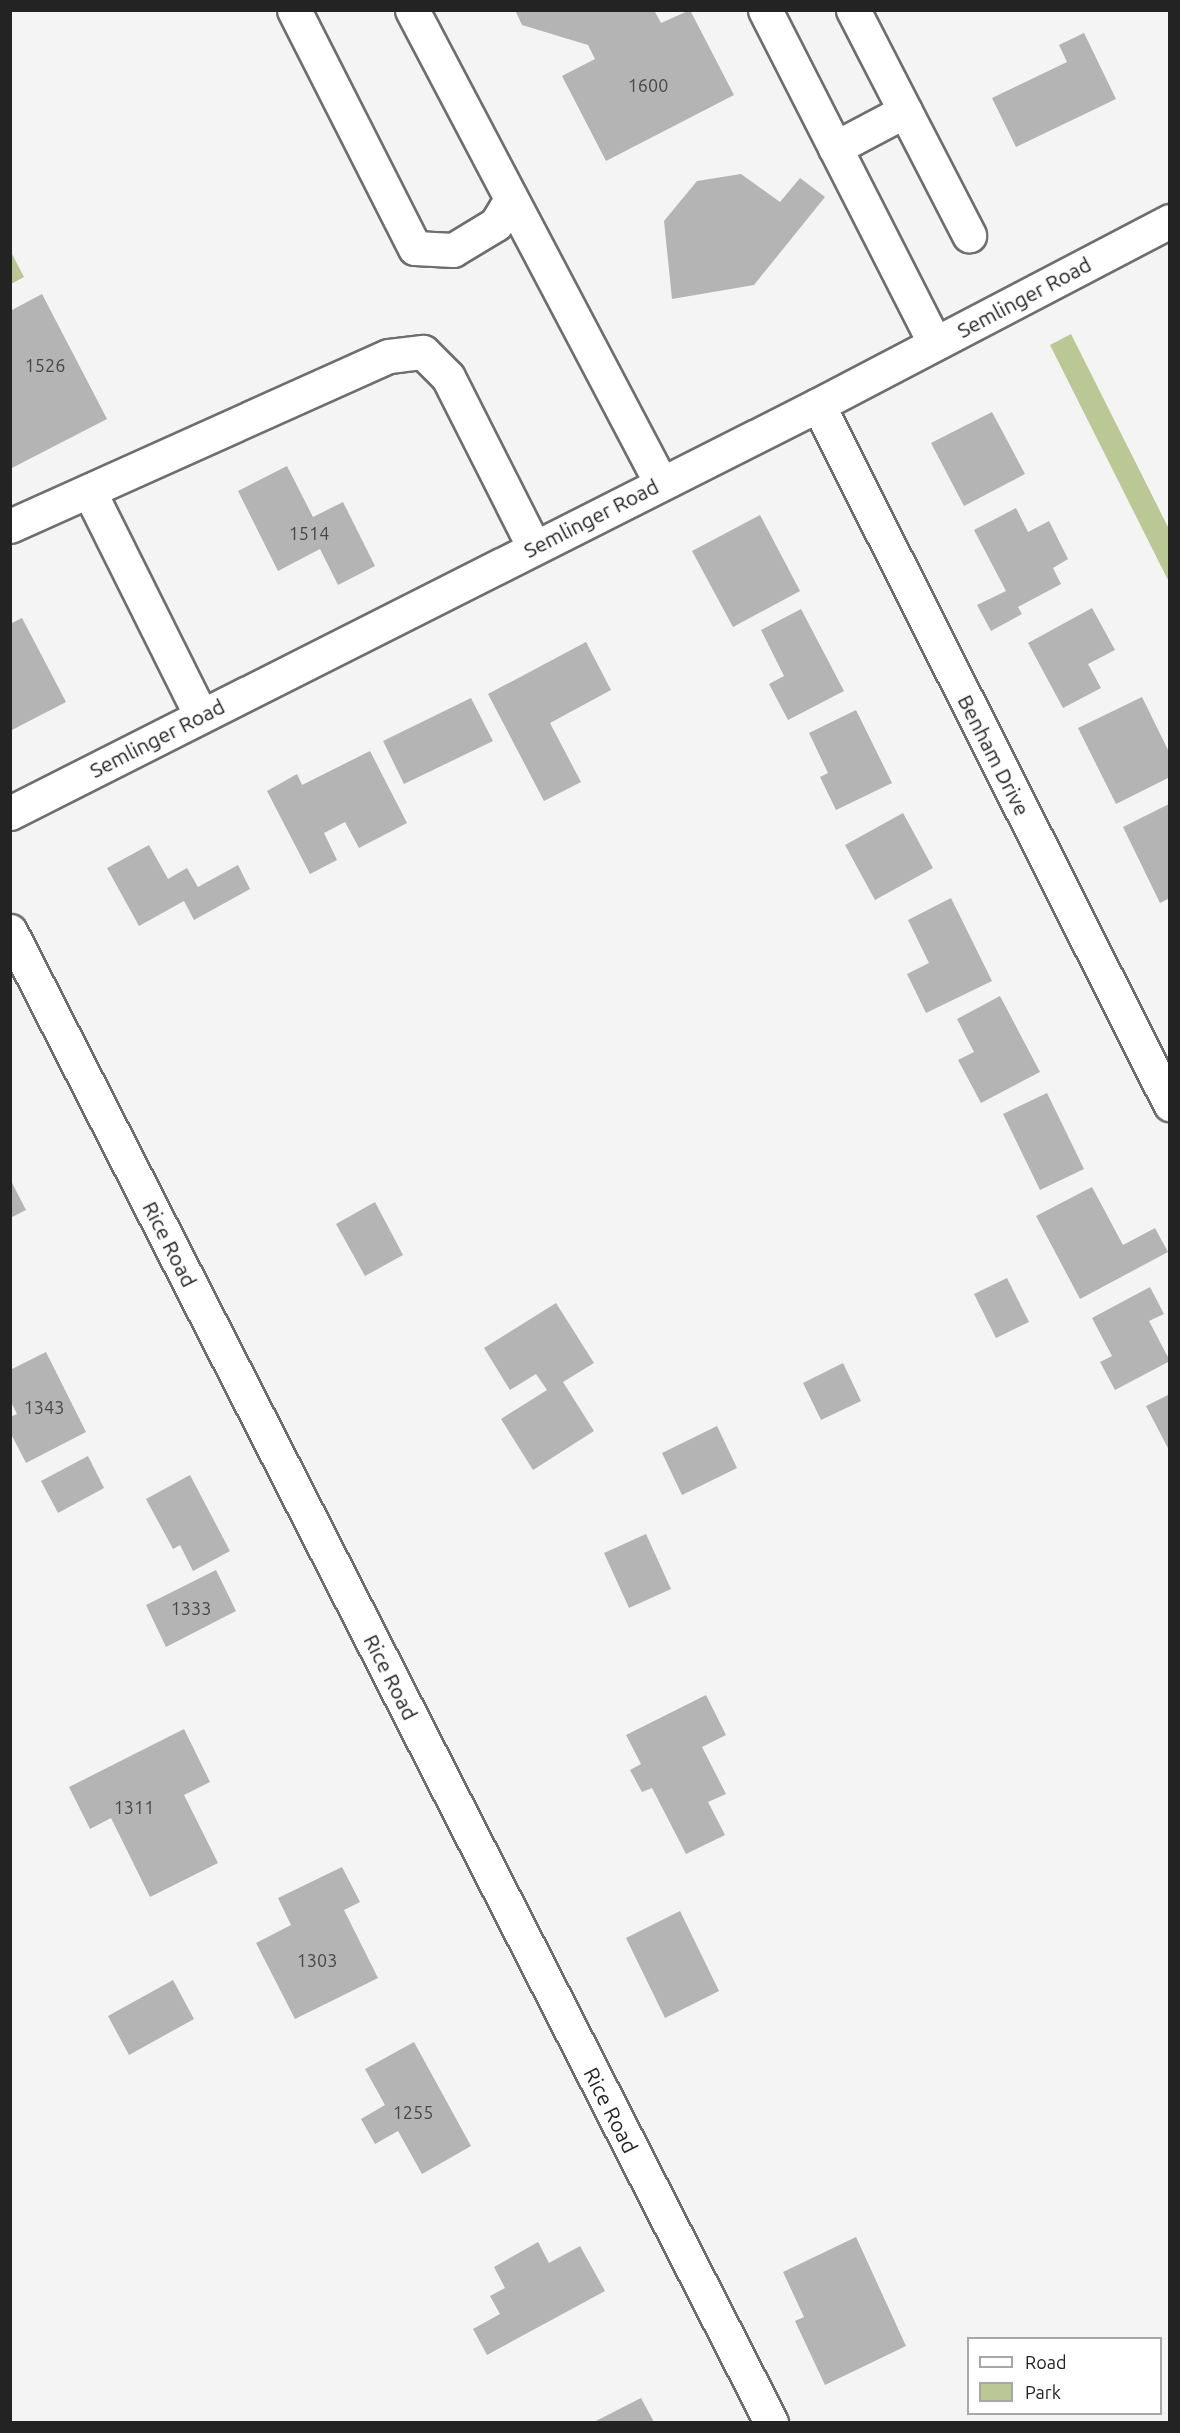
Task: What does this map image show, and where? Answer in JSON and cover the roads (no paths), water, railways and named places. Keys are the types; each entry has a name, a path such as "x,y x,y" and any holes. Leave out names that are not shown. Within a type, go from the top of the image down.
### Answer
{"street":[{"path":"294,10 415,248 453,250 496,224 511,199"},
{"path":"412,10 661,483"},
{"path":"765,10 935,343"},
{"path":"853,10 969,235"},
{"path":"835,148 905,111"},
{"name":"Semlinger Road","path":"10,813 534,546 818,405 1170,221"},
{"path":"10,526 389,356 423,352 448,377 534,546"},
{"name":"Benham Drive","path":"818,405 1170,1104"},
{"path":"89,491 201,716"},
{"name":"Rice Road","path":"10,931 771,2422"}]}
